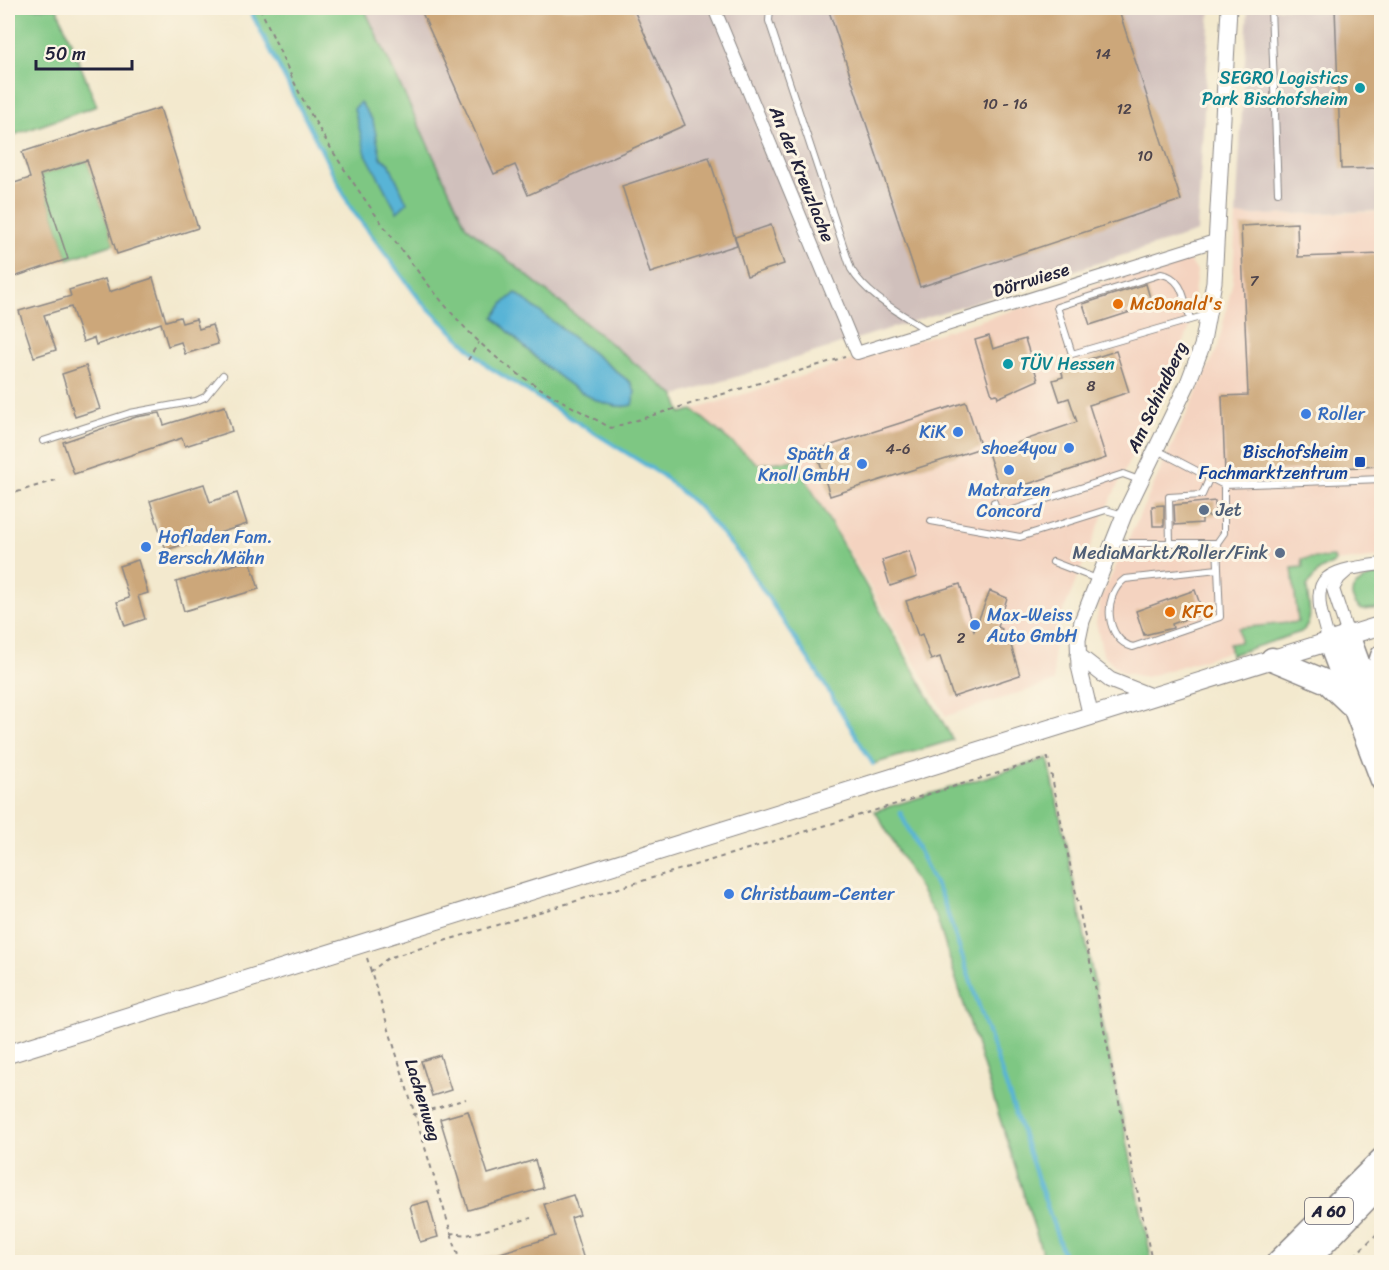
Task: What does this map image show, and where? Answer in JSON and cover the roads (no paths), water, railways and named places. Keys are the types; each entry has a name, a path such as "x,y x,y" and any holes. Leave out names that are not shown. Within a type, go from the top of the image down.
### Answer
{"highway":[{"path":"1338,638 1370,695 1382,741"},
{"path":"1338,638 1358,714 1382,780"},
{"path":"1370,695 1382,656"},
{"path":"1272,659 1328,682 1358,714"},
{"name":"A 60","path":"1278,1263 1381,1159"},
{"name":"A 60","path":"1306,1263 1382,1183"}],"main road":[{"path":"8,1054 1382,625"}],"street":[{"name":"An der Kreuzlache","path":"714,8 857,353"},
{"name":"Am Schindberg","path":"1091,717 1082,683 1078,655 1082,621 1113,539 1139,480 1188,383 1202,346 1210,314 1229,8"},
{"name":"Dörrwiese","path":"857,353 1215,241"},
{"path":"1338,638 1319,610 1319,589 1336,571 1382,564"},
{"path":"1338,638 1334,589 1339,578 1355,567"},
{"path":"1078,655 1110,680 1153,697"}],"lane":[{"path":"771,8 769,21 851,269 859,282 874,295 928,331"},
{"path":"1271,8 1278,192"},
{"path":"1190,318 1178,280 1172,275 1161,274 1057,307 1072,354 1210,314"},
{"path":"43,441 130,413 196,401 205,397 224,375"},
{"path":"1154,449 1224,485 1382,479"},
{"path":"994,502 998,515 1122,474 1139,480"},
{"path":"1170,543 1169,497 1202,495 1210,477"},
{"path":"1218,569 1125,579 1119,584 1115,593 1109,616 1116,638 1122,644 1133,647 1220,617 1217,543 1224,533 1224,485"},
{"path":"931,521 1020,537 1106,510 1124,515"},
{"path":"1113,539 1123,543 1217,543"},
{"path":"1053,562 1097,579"}],"water":[{"path":"360,102 373,121 381,158 389,163 407,203 397,212 366,154 354,109"},
{"path":"516,293 631,383 635,392 632,405 615,406 577,390 557,376 521,344 494,317 504,303"}],"waterway":[{"path":"249,8 351,208 421,301 489,367 662,475 700,508 740,555 817,672 873,764"},
{"path":"900,812 943,900 1066,1262"}],"place":[{"name":"SEGRO Logistics Park Bischofsheim","path":"1360,88"},
{"name":"McDonald's","path":"1118,304"},
{"name":"TÜV Hessen","path":"1008,364"},
{"name":"Roller","path":"1306,414"},
{"name":"KiK","path":"958,432"},
{"name":"shoe4you","path":"1069,448"},
{"name":"Bischofsheim Fachmarktzentrum","path":"1360,462"},
{"name":"Späth & Knoll GmbH","path":"862,464"},
{"name":"Matratzen Concord","path":"1009,470"},
{"name":"Jet","path":"1204,510"},
{"name":"Hofladen Fam. Bersch/Mähn","path":"146,547"},
{"name":"MediaMarkt/Roller/Fink","path":"1280,553"},
{"name":"KFC","path":"1170,612"},
{"name":"Max-Weiss Auto GmbH","path":"975,625"},
{"name":"Christbaum-Center","path":"729,894"}]}
